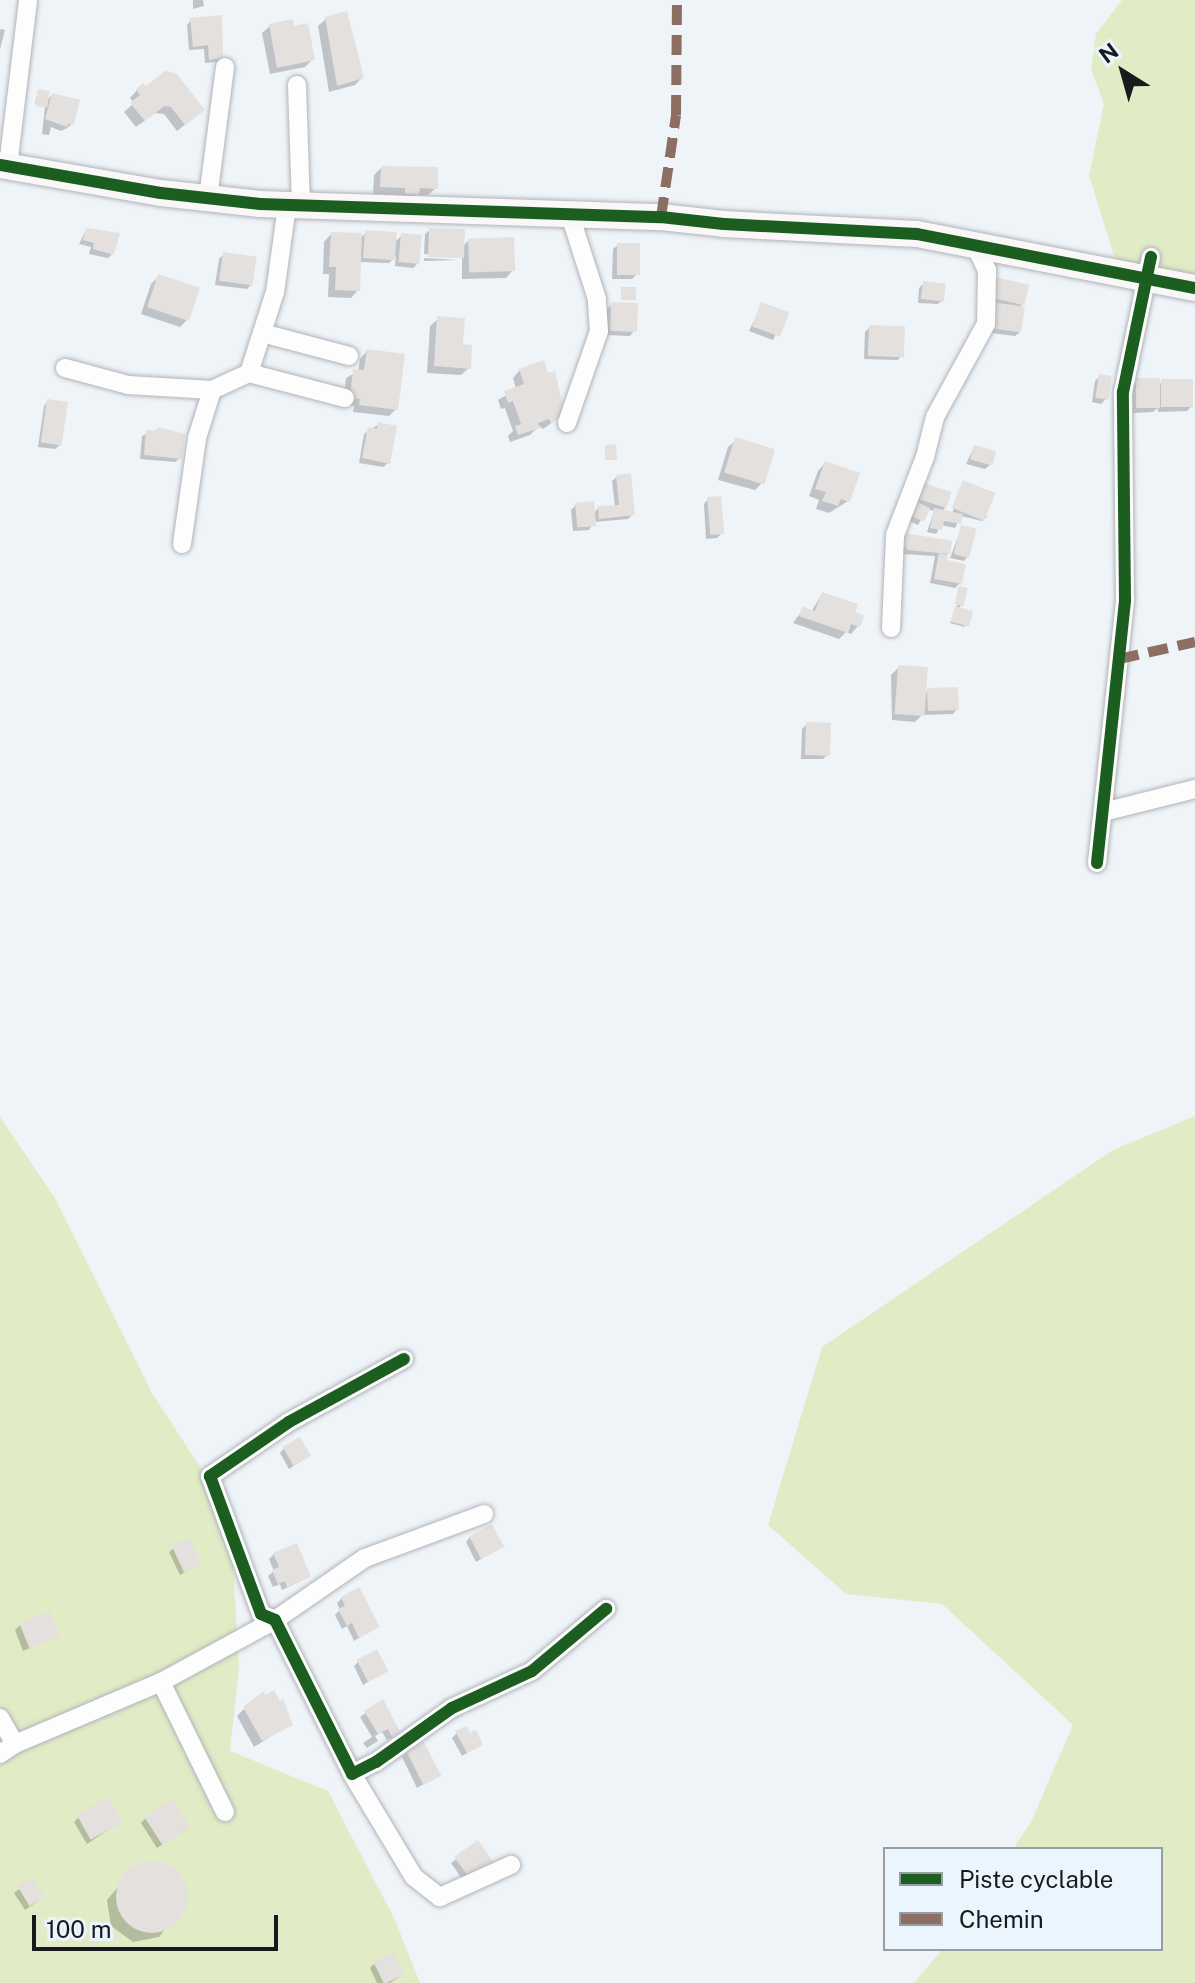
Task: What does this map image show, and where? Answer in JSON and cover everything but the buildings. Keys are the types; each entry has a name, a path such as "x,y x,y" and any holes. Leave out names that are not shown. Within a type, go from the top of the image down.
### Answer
{"street":[{"path":"28,0 4,166 208,198 294,207 661,217 724,224 917,234 975,245 1148,268 1195,288"},
{"path":"208,198 225,67"},
{"path":"249,373 275,292 294,207 297,85"},
{"path":"567,423 599,331 597,299 570,215"},
{"path":"891,628 895,535 925,457 935,417 986,324 987,270 975,245"},
{"path":"1097,863 1125,600 1123,392 1148,268"},
{"path":"262,333 349,356"},
{"path":"65,368 128,385 212,390 249,373 345,398"},
{"path":"182,544 197,438 212,390"},
{"path":"1103,812 1195,789"},
{"path":"404,1359 289,1422 210,1476 261,1614 275,1620 352,1774 414,1877 440,1897 511,1865"},
{"path":"0,1718 7,1749 161,1682 275,1620 365,1558 484,1514"},
{"path":"352,1774 376,1762 452,1708 532,1671 606,1609"},
{"path":"161,1682 225,1812"}],"green space":[{"path":"1122,0 1195,0 1195,289 1121,279 1089,175 1104,104 1091,69 1096,34"},
{"path":"1195,1116 1195,1983 914,1983 941,1951 1163,1951 1163,1847 1014,1847 1031,1822 1073,1725 942,1604 846,1594 768,1525 822,1347 1113,1150"},
{"path":"0,1117 55,1198 152,1393 230,1513 239,1667 230,1751 328,1791 395,1920 420,1983 0,1983"}],"marked path":[{"path":"661,217 676,115 677,0"},
{"path":"1119,659 1195,642"}],"cycle path":[{"path":"0,165 161,193 260,204 661,217 724,224 917,234 1195,288"},
{"path":"1097,863 1125,600 1123,392 1151,257"},
{"path":"404,1359 289,1422 210,1476 261,1614 275,1620 352,1774 376,1762 452,1708 532,1671 606,1609"}]}
